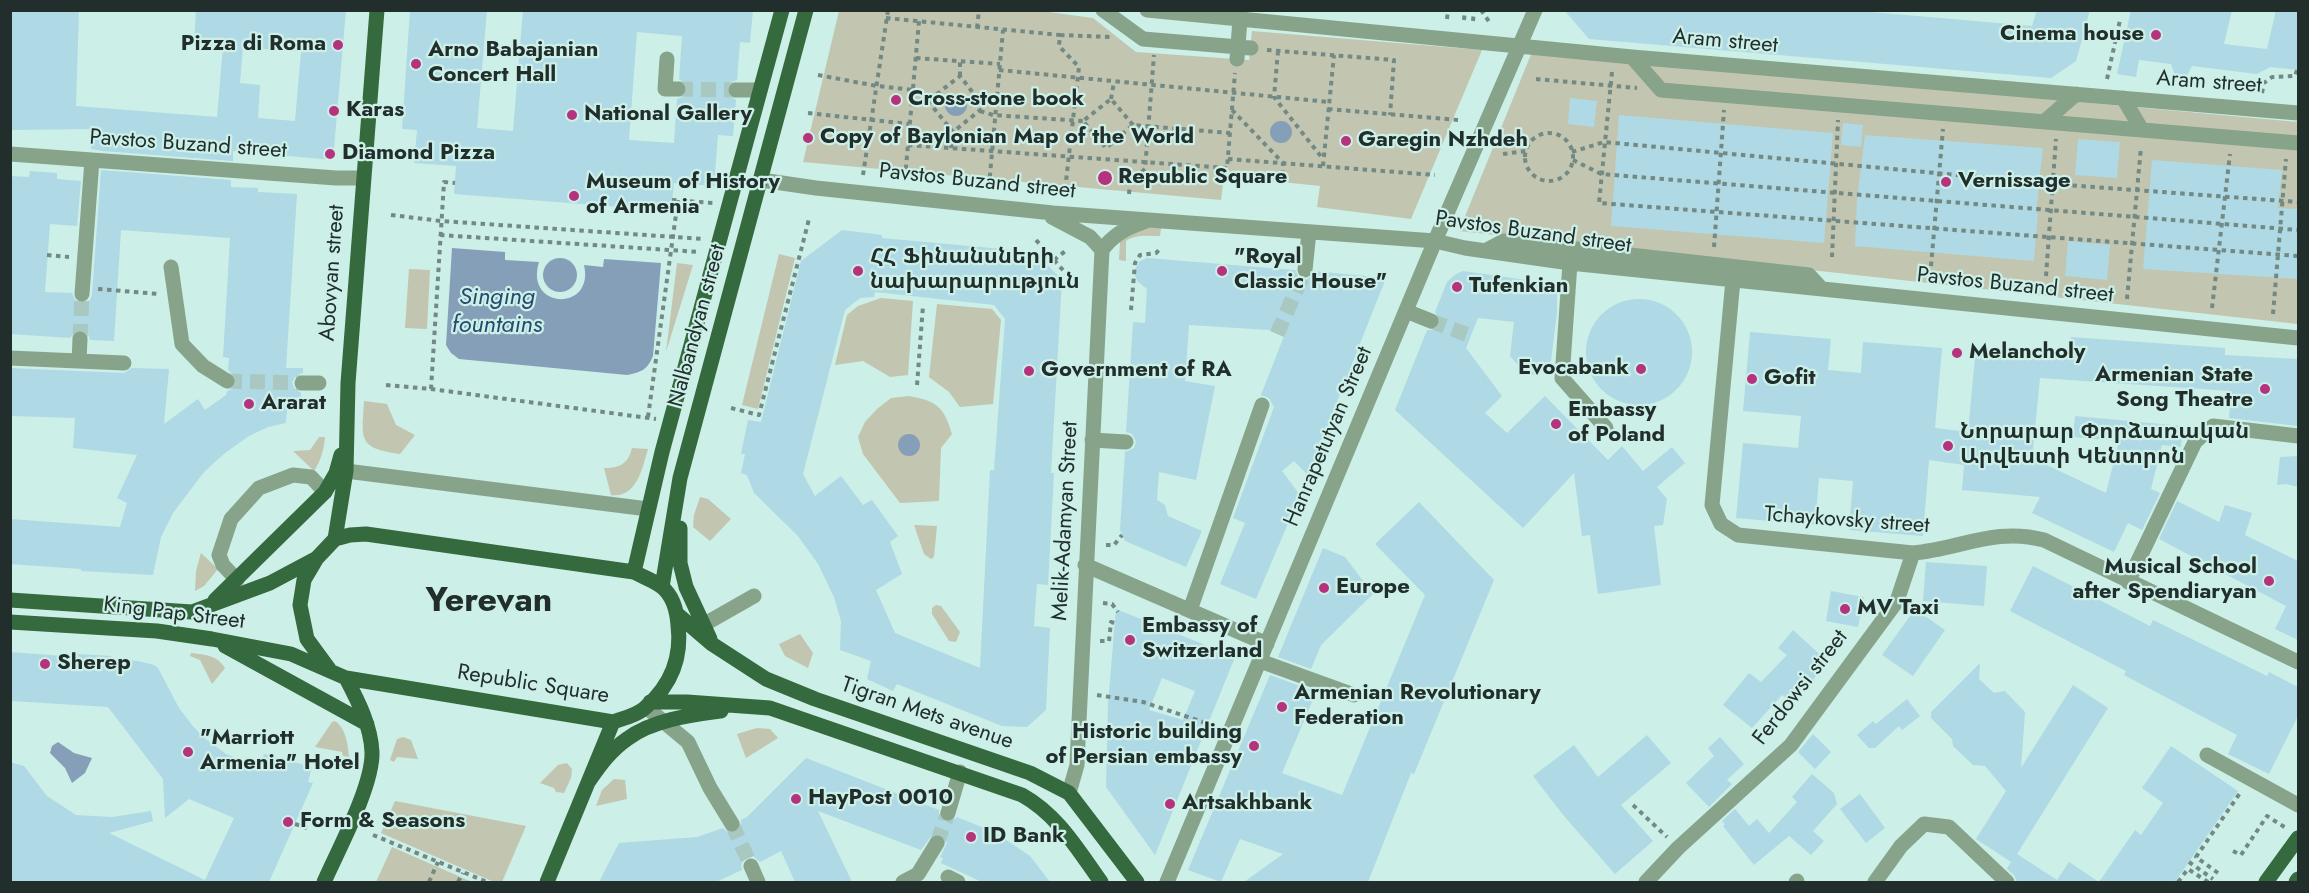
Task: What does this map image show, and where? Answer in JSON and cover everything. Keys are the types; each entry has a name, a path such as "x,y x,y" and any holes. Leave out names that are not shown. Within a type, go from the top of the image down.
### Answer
{"main road":[{"name":"Abovyan street","path":"335,539 346,471 348,383 362,178 377,10"},
{"name":"Nalbandyan street","path":"634,572 648,510 782,10"},
{"name":"Nalbandyan street","path":"662,587 680,478 806,10"},
{"path":"209,606 325,492 336,473 348,429"},
{"path":"680,478 680,563 686,587 712,644"},
{"path":"335,539 366,534 634,572 662,587"},
{"name":"Republic Square","path":"335,539 317,558 304,580 300,614 307,639 329,669 346,678 613,722 648,705 666,684 677,658 680,643 677,615 672,601 662,587"},
{"name":"King Pap Street","path":"10,600 192,612 270,583 317,558"},
{"name":"Tigran Mets avenue","path":"677,615 712,644 766,679 1030,773 1069,793 1137,882"},
{"name":"King Pap Street","path":"10,622 158,631 291,654 329,669"},
{"path":"212,639 367,723"},
{"path":"324,882 369,777 372,753 367,723 346,678"},
{"name":"Tigran Mets avenue","path":"648,705 687,702 771,708 1022,795 1039,804 1058,822 1101,882"},
{"path":"589,781 604,759 628,738 664,722 752,706"},
{"path":"547,882 613,722"},
{"path":"1058,822 1069,793"},
{"path":"2266,882 2298,838"}],"street":[{"path":"1103,10 1149,40 1242,51 1240,20"},
{"name":"Aram street","path":"1148,10 1632,57 2298,113"},
{"name":"Hanrapetutyan Street","path":"1167,882 1435,241 1535,10"},
{"path":"1632,57 1661,90 2293,143"},
{"path":"667,59 665,89 678,89"},
{"path":"736,90 760,90"},
{"path":"2050,123 2076,94"},
{"path":"2122,98 2142,130"},
{"name":"Pavstos Buzand street","path":"10,154 362,178"},
{"path":"82,291 92,160"},
{"name":"Pavstos Buzand street","path":"761,180 816,189 1038,212 1435,241 1485,251 1570,263 2298,338"},
{"path":"1038,212 1072,226 1090,237 1102,250 1110,238 1123,230 1151,220"},
{"path":"1305,270 1309,232"},
{"path":"1485,251 1504,241 1809,275 1822,289"},
{"name":"Melik-Adamyan Street","path":"1069,793 1077,765 1102,250"},
{"path":"1570,263 1562,378 1606,428"},
{"path":"171,267 182,344 202,366 227,381"},
{"name":"Tchaykovsky street","path":"1733,280 1712,505 1721,524 1738,535 1913,553 1936,551 2000,535 2023,534 2044,540 2298,662"},
{"path":"1406,311 1431,321"},
{"path":"79,361 80,339"},
{"path":"10,358 124,363"},
{"path":"302,383 319,383"},
{"path":"1190,610 1262,405"},
{"path":"2128,582 2195,442 2205,432 2213,426 2298,436"},
{"path":"1092,440 1125,442"},
{"path":"346,471 648,510"},
{"path":"237,580 223,565 219,555 231,519 260,488 293,475 311,477 325,492"},
{"name":"Ferdowsi street","path":"1654,880 1678,848 1791,745 1897,601 1913,553"},
{"path":"1085,565 1267,644"},
{"path":"703,625 754,596"},
{"path":"1260,661 1354,695"},
{"path":"648,705 688,742 710,788 732,824"},
{"path":"2207,754 2298,805"},
{"path":"948,813 960,772"},
{"path":"1875,882 1901,846 1924,824 1949,826 2007,882"},
{"path":"903,882 918,874 937,843"},
{"path":"751,866 758,882"}],"path":[{"path":"864,175 888,10"},
{"path":"977,27 979,10"},
{"path":"1447,19 1448,10"},
{"path":"1464,20 1465,10"},
{"path":"1473,21 1474,10"},
{"path":"1481,10 1490,23"},
{"path":"886,18 1060,35 1149,40 1152,85 1145,169 1130,183 1129,194"},
{"path":"2107,79 2120,20"},
{"path":"905,178 919,21"},
{"path":"989,186 1002,30"},
{"path":"1060,35 1059,46 1079,67 1065,190"},
{"path":"908,145 1227,168 1233,93 1242,51 1278,51 1394,60 1390,115"},
{"path":"1278,51 1274,97 1323,159"},
{"path":"1323,166 1334,55"},
{"path":"1614,55 1599,203 2298,256"},
{"path":"916,58 960,61 1114,81 1329,102"},
{"path":"952,132 984,107 960,76 960,61"},
{"path":"2262,93 2264,83 2272,77 2295,76 2297,70"},
{"path":"818,75 877,87 913,90"},
{"path":"912,101 928,101 960,76"},
{"path":"1536,79 1661,90"},
{"path":"1083,122 1111,99 1114,81"},
{"path":"1714,247 1725,94"},
{"path":"1111,99 1133,125"},
{"path":"928,101 952,132 951,148"},
{"path":"1832,257 1839,105"},
{"path":"1328,109 1458,120"},
{"path":"980,110 995,115 1083,122 1106,148"},
{"path":"1232,110 1284,163"},
{"path":"808,113 909,124"},
{"path":"1930,266 1938,201 1944,113"},
{"path":"2046,276 2053,184 2050,123"},
{"path":"1104,159 1106,148 1133,125 1230,133"},
{"path":"2127,298 2142,130"},
{"path":"1549,133 1564,138 1572,152 1573,160 1566,174 1553,180 1545,180 1538,178 1527,166 1526,152 1534,138 1549,133"},
{"path":"2212,308 2232,138"},
{"path":"1572,152 1604,142 2053,184 2298,202"},
{"path":"2273,314 2283,201 2293,143"},
{"path":"1503,154 1526,152"},
{"path":"1228,159 1435,175"},
{"path":"1573,160 1601,174 2298,230"},
{"path":"1282,182 1284,163"},
{"path":"431,389 444,182 455,183"},
{"path":"386,385 648,417 671,251 675,200 705,203"},
{"path":"391,215 441,221 704,239"},
{"path":"731,408 759,415 809,219"},
{"path":"440,236 693,252"},
{"path":"1036,240 1071,279"},
{"path":"1131,310 1130,286 1134,263 1140,255 1156,252 1161,248"},
{"path":"1054,260 1068,249"},
{"path":"82,291 175,295"},
{"path":"918,385 923,306"},
{"path":"1106,545 1114,545 1122,535"},
{"path":"1103,603 1112,604 1118,612"},
{"path":"1101,640 1109,641 1111,622 1115,623"},
{"path":"1098,695 1143,702 1212,725"},
{"path":"2218,873 2196,857 2246,786"},
{"path":"1633,806 1678,848"},
{"path":"2233,851 2241,855 2267,816"},
{"path":"295,824 307,828"},
{"path":"373,835 487,882"},
{"path":"429,882 438,862"},
{"path":"2189,862 2213,879"},
{"path":"2178,882 2188,869 2208,882"},
{"path":"458,882 463,873"}],"green space":[{"path":"1034,10 1093,18 1136,52 1249,60 1252,31 1482,50 1411,219 1317,207 1320,186 1224,176 1221,200 803,162 839,11"},
{"name":"Vernissage","path":"1532,52 2298,122 2298,324 1459,231"},
{"path":"1132,228 1161,228 1160,236 1138,236 1126,241 1126,261 1119,260 1120,241"},
{"path":"779,254 795,258 758,409 742,405"},
{"path":"677,263 693,265 666,352"},
{"path":"409,269 430,270 427,329 405,328"},
{"path":"881,298 913,301 908,375 890,377 863,361 835,365 847,315 858,306"},
{"path":"937,304 992,309 1001,320 993,404 960,407 949,392 929,377"},
{"path":"909,396 926,400 938,407 946,417 952,434 941,448 939,501 900,503 863,454 858,437 865,422 877,409 891,398"},
{"path":"364,401 387,404 396,425 415,435 400,454 376,449 365,440 363,433"},
{"path":"319,437 325,437 325,442 314,471 293,451 310,450"},
{"path":"632,448 648,449 641,473 633,487 627,492 611,495 604,468 623,464"},
{"path":"700,497 708,499 731,519 710,541 693,527"},
{"path":"914,525 937,526 934,557 931,559 924,554"},
{"path":"201,553 218,569 204,586 195,591 196,571"},
{"path":"936,605 941,606 960,632 956,642 949,641 932,614 932,608"},
{"path":"800,634 813,653 808,668 785,656 779,644"},
{"path":"191,653 215,658 225,668 212,684 200,660 190,656"},
{"path":"335,721 344,732 349,757 343,756 342,752 315,747"},
{"path":"757,728 770,729 778,738 746,758 737,734"},
{"path":"403,737 411,740 418,759 397,757 394,762 390,760 397,739"},
{"path":"567,763 572,769 571,778 564,793 556,792 554,788 540,783 558,765"},
{"path":"614,779 625,780 627,799 596,806 602,790"},
{"path":"395,801 526,826 502,882 494,882 381,833"},
{"path":"392,847 472,882 376,882"}],"water":[{"path":"956,94 964,97 967,105 964,113 956,116 948,113 945,105 948,97"},
{"path":"1281,121 1289,124 1292,132 1289,140 1281,143 1273,140 1270,132 1273,124"},
{"name":"Singing fountains","path":"452,248 505,252 505,260 539,262 537,278 541,289 550,296 560,299 571,297 580,291 585,280 584,265 603,267 604,259 661,263 651,361 643,370 627,375 459,359 446,345"},
{"path":"560,258 572,263 577,275 572,287 560,292 548,287 543,275 548,263"},
{"path":"909,434 917,437 920,445 917,453 909,456 901,453 898,445 901,437"},
{"path":"58,742 74,753 92,758 85,773 72,783 65,768 50,753 52,746"}],"building":[{"path":"10,10 79,10 76,106 217,117 223,46 194,44 196,10 346,10 333,160 233,151 233,161 103,151 91,149 92,129 10,130","holes":["243,47 301,52 295,121 258,118 260,85 240,83"]},
{"name":"National Gallery","path":"410,10 487,10 477,128 513,131 523,10 753,10 750,43 740,42 737,80 731,82 726,89 728,95 736,100 733,136 718,135 714,186 674,183 671,211 454,194 456,166 414,163 417,130 402,129","holes":["637,32 682,36 679,79 686,84 688,90 683,97 677,99 674,143 629,140"]},
{"path":"1564,10 1848,10 2032,26 2037,10 2090,10 2076,61 2051,78 1589,39"},
{"name":"Cinema house","path":"2131,10 2232,10 2224,44 2267,49 2276,10 2298,10 2298,70 2270,67 2257,74 2192,66 2187,76 2179,79 2175,76 2171,64 2139,60 2136,77 2117,74"},
{"path":"1570,98 1597,101 1594,127 1568,124"},
{"path":"1619,115 1833,133 1824,243 1611,226"},
{"path":"1843,123 1863,125 1861,147 1841,145"},
{"path":"1865,135 2043,148 2036,213 2038,213 2034,261 1855,246 1857,199"},
{"path":"2078,139 2120,142 2117,178 2075,175"},
{"path":"2152,160 2282,170 2278,208 2298,209 2298,279 2143,269"},
{"path":"101,170 231,180 231,187 258,188 258,192 297,194 286,368 303,368 303,373 297,375 292,382 294,388 301,393 301,398 288,397 286,423 268,427 249,436 204,472 173,513 161,537 153,575 10,564 10,519 120,527 127,503 117,498 137,455 73,448 75,418 10,416 10,368 124,373 132,368 169,369 164,424 198,399 205,410 226,395 227,391 232,389 237,382 235,376 228,370 229,358 223,357 230,238 121,230 114,341 90,340 88,334 81,329 75,331 70,338 10,334 10,176 29,177 30,171 57,173 57,179 81,181 77,226 50,224 45,292 72,293 76,302 82,304 90,300 92,295"},
{"path":"842,230 882,235 882,238 1035,252 1062,280 1051,473 1054,473 1048,585 1037,584 1034,626 1050,628 1046,710 1027,727 1002,726 897,684 893,691 867,679 871,661 840,650 841,621 834,597 818,564 798,536 754,493 747,475 741,473 745,454 741,454 748,420 761,422 801,261","holes":["875,292 994,305 1005,319 994,470 990,470 980,668 895,633 876,590 902,574 890,542 898,536 872,500 863,505 841,476 815,496 803,474 845,310 860,298 874,297"]},
{"path":"2068,241 2110,245 2107,280 2065,276"},
{"path":"1147,258 1295,270 1299,277 1305,280 1315,271 1386,278 1308,475 1294,461 1282,471 1300,495 1256,599 1220,584 1245,523 1233,518 1274,407 1269,398 1261,395 1286,331 1189,325 1185,381 1215,386 1196,480 1159,472 1157,500 1165,505 1168,516 1202,531 1186,567 1125,541 1120,530 1125,452 1134,448 1136,442 1132,434 1126,432 1133,322 1145,323 1147,289 1137,281 1134,271 1140,261"},
{"path":"1463,271 1541,282 1551,286 1557,292 1551,361 1533,375 1526,374 1510,356 1514,322 1478,318 1466,348 1502,396 1485,413 1507,433 1545,396 1608,460 1622,446 1643,471 1672,447 1685,463 1657,487 1667,499 1663,525 1654,526 1661,585 1598,594 1590,535 1582,536 1574,473 1523,528 1395,410 1427,330 1433,330 1440,325 1440,319 1435,312 1447,282"},
{"path":"1639,299 1659,303 1676,315 1688,332 1692,352 1688,372 1676,389 1659,401 1639,405 1619,401 1602,389 1590,372 1586,352 1590,332 1602,315 1619,303"},
{"path":"1750,332 1831,339 1828,370 1861,373 1863,342 1942,348 1935,428 1968,432 1976,347 2069,356 2071,337 2225,348 2225,355 2298,359 2298,426 2229,418 2231,391 2040,378 2032,458 2106,493 2119,441 2073,437 2075,416 2183,426 2181,447 2162,445 2151,489 2160,493 2142,530 2128,523 2114,552 2032,513 2040,497 1962,490 1964,465 1929,460 1923,536 1849,530 1853,481 1819,478 1815,525 1736,518 1743,443 1798,448 1801,416 1743,411"},
{"path":"2298,456 2298,487 2286,484 2277,485 2280,457"},
{"name":"Musical School after Spendiaryan","path":"2177,501 2219,522 2225,505 2252,513 2245,535 2298,561 2298,640 2275,629 2286,606 2159,539"},
{"path":"1419,502 1494,580 1414,774 1411,773 1368,882 1244,882 1283,854 1240,839 1221,882 1188,870 1270,675 1316,692 1282,773 1342,795 1425,595 1375,544"},
{"path":"1323,548 1345,557 1373,594 1321,645 1311,669 1278,657"},
{"path":"1926,562 1987,566 1984,606 1923,601"},
{"path":"2033,566 2150,626 2153,620 2267,676 2269,672 2298,687 2298,716 2269,774 2228,754 2237,735 2124,675 2126,671 2010,611"},
{"name":"MV Taxi","path":"1831,591 1864,597 1858,627 1826,621"},
{"path":"1116,609 1235,657 1155,855 1106,787 1108,704","holes":["1162,678 1195,691 1183,720 1149,710"]},
{"path":"1915,609 1945,630 1913,676 1882,655"},
{"path":"1793,630 1828,662 1793,703 1782,695 1752,728 1723,705 1749,673 1761,682 1787,655 1778,648"},
{"path":"10,652 77,657 77,654 112,656 112,659 154,665 158,668 179,708 192,725 203,737 226,754 259,767 264,754 312,767 308,782 313,783 269,882 10,882 10,762 24,766 47,796 76,815 112,817 151,811 153,821 109,833 205,880 234,818 189,799 165,818 163,779 108,707 10,701"},
{"path":"1980,663 1979,679 1994,693 2005,691 2025,712 2021,768 2073,685 2108,708 2017,854 2057,880 2069,862 2099,882 2017,882 2014,875 2007,869 2011,862 1976,839 2006,791 1985,766 1973,765 1953,746 1952,739 1931,718 1931,712"},
{"path":"1907,699 1920,716 1902,730 1899,726 1875,748 1869,748 1857,735 1873,721 1876,724"},
{"path":"1813,734 1831,752 1815,769 1798,752"},
{"path":"1647,735 1671,763 1621,805 1653,841 1615,874 1564,816 1533,776 1574,745 1598,777"},
{"path":"1720,737 1744,764 1727,780 1732,784 1709,807 1686,783 1714,756 1708,748"},
{"path":"2171,746 2238,791 2175,882 2099,882 2135,830 2141,835 2163,803 2142,788"},
{"path":"806,758 939,810 939,816 945,822 951,822 957,817 996,833 1030,856 1050,882 982,882 941,863 943,858 940,857 947,843 942,834 932,835 921,850 818,811 852,882 795,882 781,851 760,862 753,856 747,857 741,864 742,870 716,882 599,882 619,843 697,837 723,828 728,833 737,833 741,828 741,820 747,817"},
{"path":"1812,774 1834,793 1837,804 1813,831 1824,841 1811,855 1789,836 1754,865 1723,826 1725,824 1722,821 1735,809 1749,826 1757,819 1769,833 1797,802 1792,797"},
{"path":"1860,794 1885,828 1866,843 1840,809"}],"tunnel":[{"path":"678,89 736,90"},
{"path":"1277,334 1305,270"},
{"path":"80,339 82,294"},
{"path":"1431,321 1471,336"},
{"path":"227,381 302,383"},
{"path":"937,843 948,813"},
{"path":"732,824 751,866"}],"place":[{"name":"Cinema house","path":"2156,35"},
{"name":"Pizza di Roma","path":"338,45"},
{"name":"Arno Babajanian Concert Hall","path":"416,64"},
{"name":"Cross-stone book","path":"896,100"},
{"name":"Karas","path":"334,111"},
{"name":"National Gallery","path":"572,115"},
{"name":"Copy of Baylonian Map of the World","path":"808,138"},
{"name":"Garegin Nzhdeh","path":"1346,141"},
{"name":"Diamond Pizza","path":"330,154"},
{"name":"Republic Square","path":"1105,178"},
{"name":"Vernissage","path":"1946,182"},
{"name":"Museum of History of Armenia","path":"574,196"},
{"name":"ՀՀ Ֆինանսների նախարարություն","path":"858,271"},
{"name":"\"Royal Classic House\"","path":"1222,271"},
{"name":"Tufenkian","path":"1457,287"},
{"name":"Melancholy","path":"1957,353"},
{"name":"Evocabank","path":"1641,369"},
{"name":"Government of RA","path":"1029,371"},
{"name":"Gofit","path":"1752,379"},
{"name":"Armenian State Song Theatre","path":"2265,389"},
{"name":"Ararat","path":"249,404"},
{"name":"Embassy of Poland","path":"1556,424"},
{"name":"Նորարար Փորձառական Արվեստի Կենտրոն","path":"1948,446"},
{"name":"Musical School after Spendiaryan","path":"2269,581"},
{"name":"Europe","path":"1324,588"},
{"name":"MV Taxi","path":"1845,609"},
{"name":"Embassy of Switzerland","path":"1130,640"},
{"name":"Sherep","path":"45,664"},
{"name":"Armenian Revolutionary Federation","path":"1282,707"},
{"name":"Historic building of Persian embassy","path":"1254,746"},
{"name":"\"Marriott Armenia\" Hotel","path":"188,752"},
{"name":"HayPost 0010","path":"796,799"},
{"name":"Artsakhbank","path":"1170,804"},
{"name":"Form & Seasons","path":"288,822"},
{"name":"ID Bank","path":"971,837"}],"district":[{"name":"Yerevan","path":"489,603"}]}
